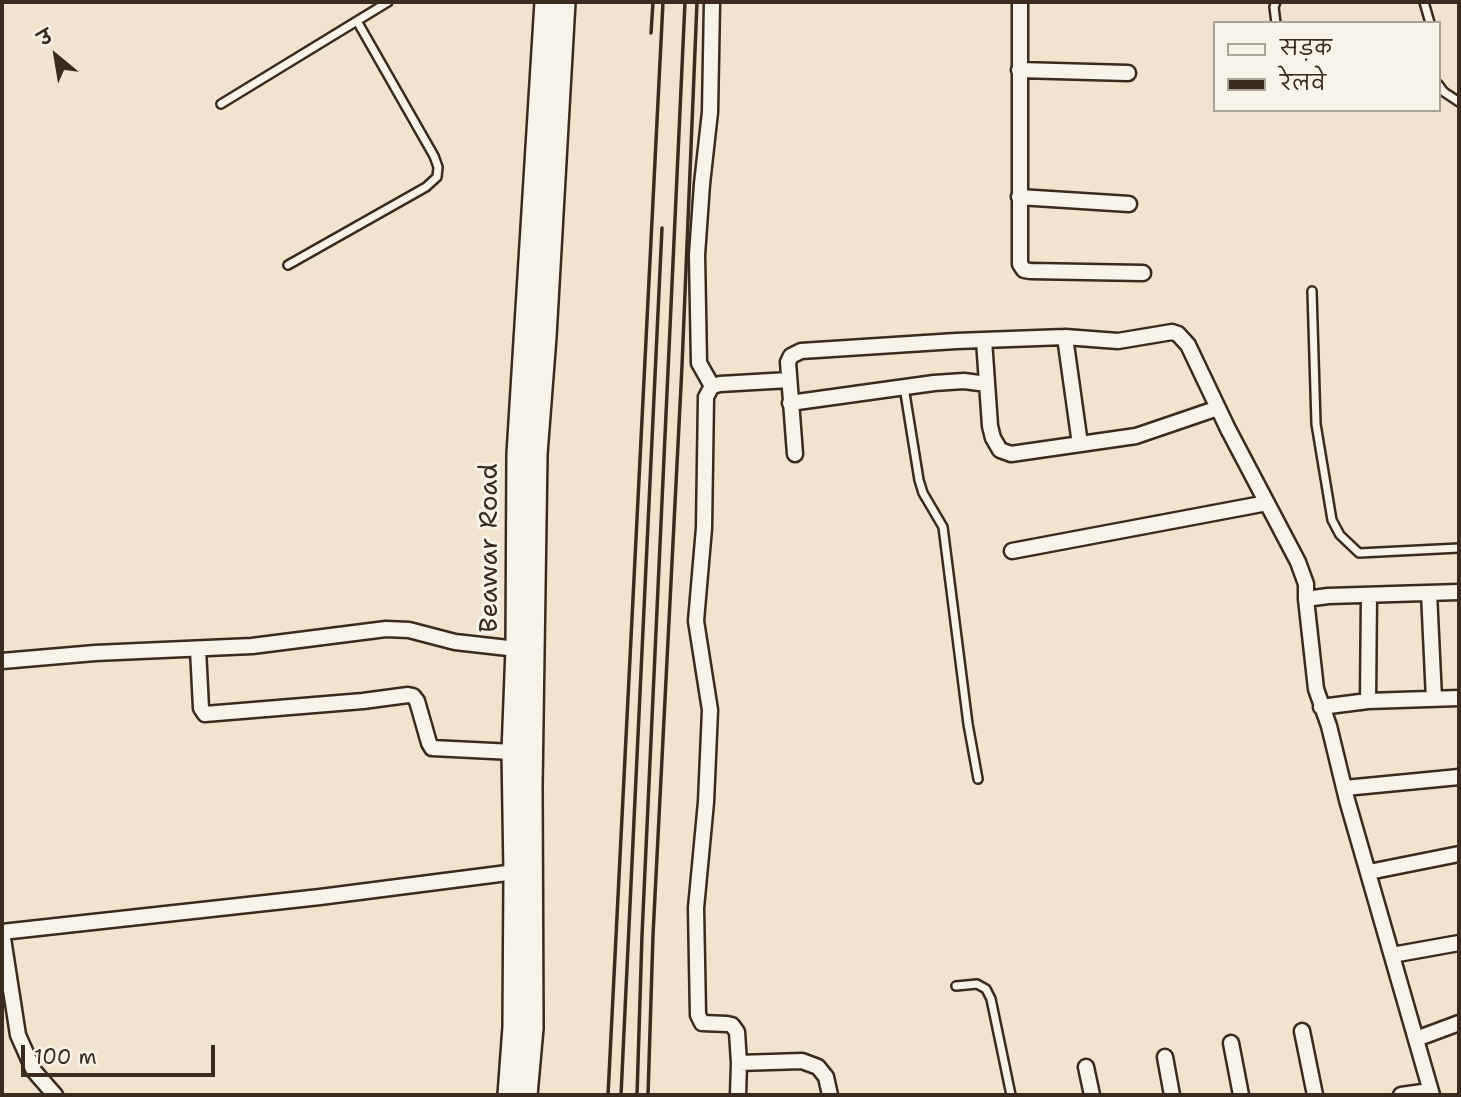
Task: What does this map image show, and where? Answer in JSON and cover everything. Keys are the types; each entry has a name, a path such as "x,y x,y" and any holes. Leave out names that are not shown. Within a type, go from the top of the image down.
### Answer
{"main road":[{"name":"Beawar Road","path":"509,1095 514,1027 516,872 513,752 517,649 518,454 546,2"},
{"name":"Beawar Road","path":"526,1095 531,1028 531,786 536,454 564,2"}],"street":[{"path":"712,2 710,112 697,255 699,363 712,386"},
{"path":"1020,2 1019,258 1024,270 1143,273"},
{"path":"1019,70 1128,73"},
{"path":"1019,197 1129,204"},
{"path":"794,454 788,362 791,356 801,351 1065,337 1118,341 1172,332 1178,334 1188,345 1301,568 1306,584 1314,679 1431,1093 1401,1095"},
{"path":"1065,337 1080,444"},
{"path":"984,340 990,426 1000,450 1011,454 1136,436 1218,408"},
{"path":"712,386 789,380"},
{"path":"790,402 904,386 964,381 987,384"},
{"path":"712,386 706,397 704,528 696,621 710,710 706,802 696,908 698,1015 702,1023 727,1024 734,1028 738,1041 738,1095"},
{"path":"1012,551 1267,503"},
{"path":"1306,599 1459,592"},
{"path":"1429,593 1434,699"},
{"path":"1368,701 1369,595"},
{"path":"2,661 95,653 252,646 386,629 409,629 455,642 517,649"},
{"path":"198,649 201,708 205,714 408,695 417,701 432,748 513,752"},
{"path":"1321,707 1368,701 1459,698"},
{"path":"1345,788 1459,777"},
{"path":"1369,872 1459,854"},
{"path":"55,1095 34,1071 18,1035 2,932 320,897 516,872"},
{"path":"1392,955 1459,943"},
{"path":"1416,1039 1459,1023"},
{"path":"1302,1031 1315,1095"},
{"path":"1231,1043 1241,1095"},
{"path":"1165,1058 1172,1095"},
{"path":"739,1063 802,1061 818,1067 826,1077 830,1095"},
{"path":"1086,1067 1092,1095"}],"lane":[{"path":"221,104 388,2"},
{"path":"1276,2 1276,21"},
{"path":"1424,2 1429,21"},
{"path":"288,265 426,187 437,177 438,167 434,156 356,21"},
{"path":"1440,87 1459,103"},
{"path":"1312,291 1316,424 1332,520 1340,536 1359,553 1459,548"},
{"path":"904,386 919,480 923,494 943,527 968,724 978,779"},
{"path":"956,986 977,984 985,989 991,999 1011,1095"}],"railway":[{"path":"651,33 653,2"},
{"path":"608,1095 663,2"},
{"path":"637,1095 685,2"},
{"path":"648,1095 653,935 682,366 697,2"},
{"path":"621,1095 662,228"}]}
